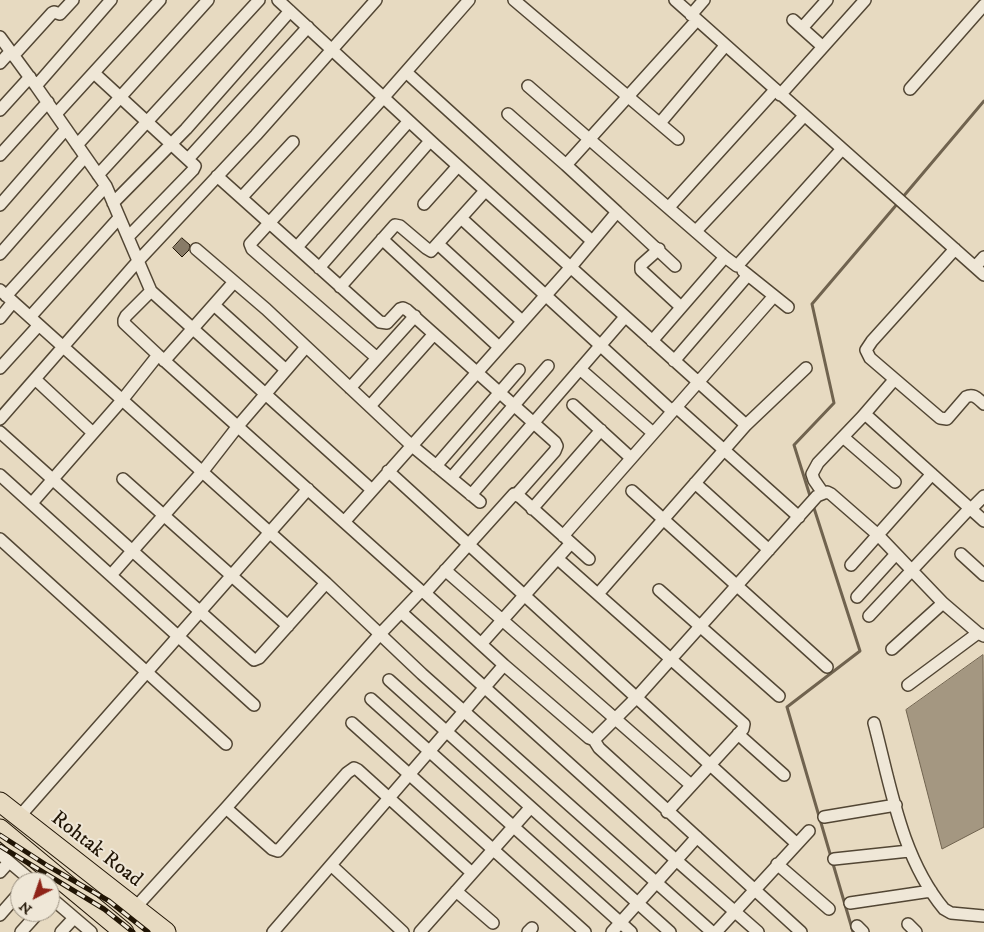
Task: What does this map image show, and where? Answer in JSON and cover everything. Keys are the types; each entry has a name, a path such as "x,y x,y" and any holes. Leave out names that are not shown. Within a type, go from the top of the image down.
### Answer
{"highway":[{"name":"Rohtak Road","path":"0,802 166,932"},
{"name":"Rohtak Road","path":"0,828 124,932"}],"street":[{"path":"0,63 12,54 52,13 60,14 73,0"},
{"path":"0,110 33,81 110,0"},
{"path":"56,114 160,0"},
{"path":"77,145 208,0"},
{"path":"98,175 258,0"},
{"path":"0,419 138,261 376,0"},
{"path":"377,358 252,249 250,244 469,0"},
{"path":"514,0 678,139"},
{"path":"675,0 984,275"},
{"path":"566,164 628,96 694,17 704,0"},
{"path":"823,47 798,24 827,0"},
{"path":"669,207 777,92 823,47 865,0"},
{"path":"113,203 171,144 284,4 383,98 746,425"},
{"path":"910,89 984,5"},
{"path":"188,159 308,27"},
{"path":"0,37 106,186 151,291 372,490"},
{"path":"660,123 725,46"},
{"path":"406,72 592,241"},
{"path":"94,73 195,166 128,237"},
{"path":"528,86 725,257 788,307"},
{"path":"0,155 48,102"},
{"path":"508,114 566,164 676,266"},
{"path":"696,231 804,116"},
{"path":"297,247 409,121"},
{"path":"0,205 66,128"},
{"path":"319,268 430,140"},
{"path":"242,197 293,142"},
{"path":"737,266 842,149"},
{"path":"0,254 85,157"},
{"path":"424,204 458,166"},
{"path":"136,908 380,633 445,570 511,495 517,494 557,446 555,442 403,308 386,323 380,322 217,176"},
{"path":"0,318 7,296 106,186"},
{"path":"340,286 393,226 397,225 428,250 434,249 485,190"},
{"path":"344,522 570,268 617,212"},
{"path":"0,368 34,321 120,218"},
{"path":"461,218 600,346 802,514"},
{"path":"382,239 499,347"},
{"path":"438,244 522,321"},
{"path":"196,249 306,347 411,445 475,498 533,423 625,317"},
{"path":"658,249 642,265 641,270 681,307"},
{"path":"954,249 866,350 870,358 894,380 944,420 951,416 966,397 970,395 976,396 984,404"},
{"path":"652,341 725,257"},
{"path":"975,267 984,257"},
{"path":"674,361 748,275"},
{"path":"32,503 123,399 161,358 193,328 234,282"},
{"path":"151,291 124,320 124,323 504,665 589,738 594,740 667,812 800,932"},
{"path":"7,296 326,583 422,674 656,883 714,932 808,831"},
{"path":"481,644 558,559 567,539 631,458 774,296"},
{"path":"214,305 286,370"},
{"path":"350,388 414,316"},
{"path":"370,406 434,334"},
{"path":"110,575 203,471 238,426 306,347"},
{"path":"451,478 548,366"},
{"path":"598,594 746,425 806,368"},
{"path":"580,369 653,433"},
{"path":"436,466 519,370"},
{"path":"35,379 93,433"},
{"path":"820,494 812,474 818,462 865,414 894,380"},
{"path":"573,405 631,458"},
{"path":"865,414 984,521"},
{"path":"532,508 601,430"},
{"path":"0,432 254,660 259,658 326,583"},
{"path":"843,437 895,482"},
{"path":"388,471 796,844"},
{"path":"851,566 932,474"},
{"path":"0,475 254,705"},
{"path":"123,479 165,514 288,626"},
{"path":"694,483 769,550"},
{"path":"19,817 308,489"},
{"path":"632,492 827,667"},
{"path":"594,740 636,698 820,494 827,492 878,535 943,602 981,634 908,685"},
{"path":"517,494 589,559"},
{"path":"869,616 910,570 984,496"},
{"path":"0,539 226,744"},
{"path":"857,597 896,554"},
{"path":"961,554 984,575"},
{"path":"558,559 744,724 738,734 667,812"},
{"path":"445,570 691,785"},
{"path":"659,590 779,696"},
{"path":"892,649 943,602"},
{"path":"401,612 758,932"},
{"path":"273,932 504,665"},
{"path":"388,680 670,932"},
{"path":"370,699 631,932"},
{"path":"352,723 585,932"},
{"path":"874,723 909,851 931,890 944,909 951,914 984,916"},
{"path":"738,734 784,775"},
{"path":"226,808 275,851 281,848 350,769 354,768 472,873"},
{"path":"824,817 896,805"},
{"path":"420,932 530,808"},
{"path":"612,932 696,837"},
{"path":"834,859 909,851"},
{"path":"0,854 21,872"},
{"path":"0,872 9,862"},
{"path":"777,864 828,909"},
{"path":"331,865 403,932"},
{"path":"850,903 931,890"},
{"path":"456,891 493,923"},
{"path":"0,915 10,904"},
{"path":"60,906 91,932"},
{"path":"61,932 74,918"},
{"path":"21,932 30,922"}],"shaded area":[{"path":"983,655 984,827 942,849 906,710"}],"building":[{"path":"182,238 190,245 189,250 182,257 173,248"}],"waterway":[{"path":"902,198 984,101"},
{"path":"811,499 794,445 834,403 812,304 898,203"},
{"path":"813,505 860,651 787,707 853,932"}],"railway":[{"path":"0,835 48,866 109,901 148,932"},
{"path":"0,846 104,909 133,932"}]}
